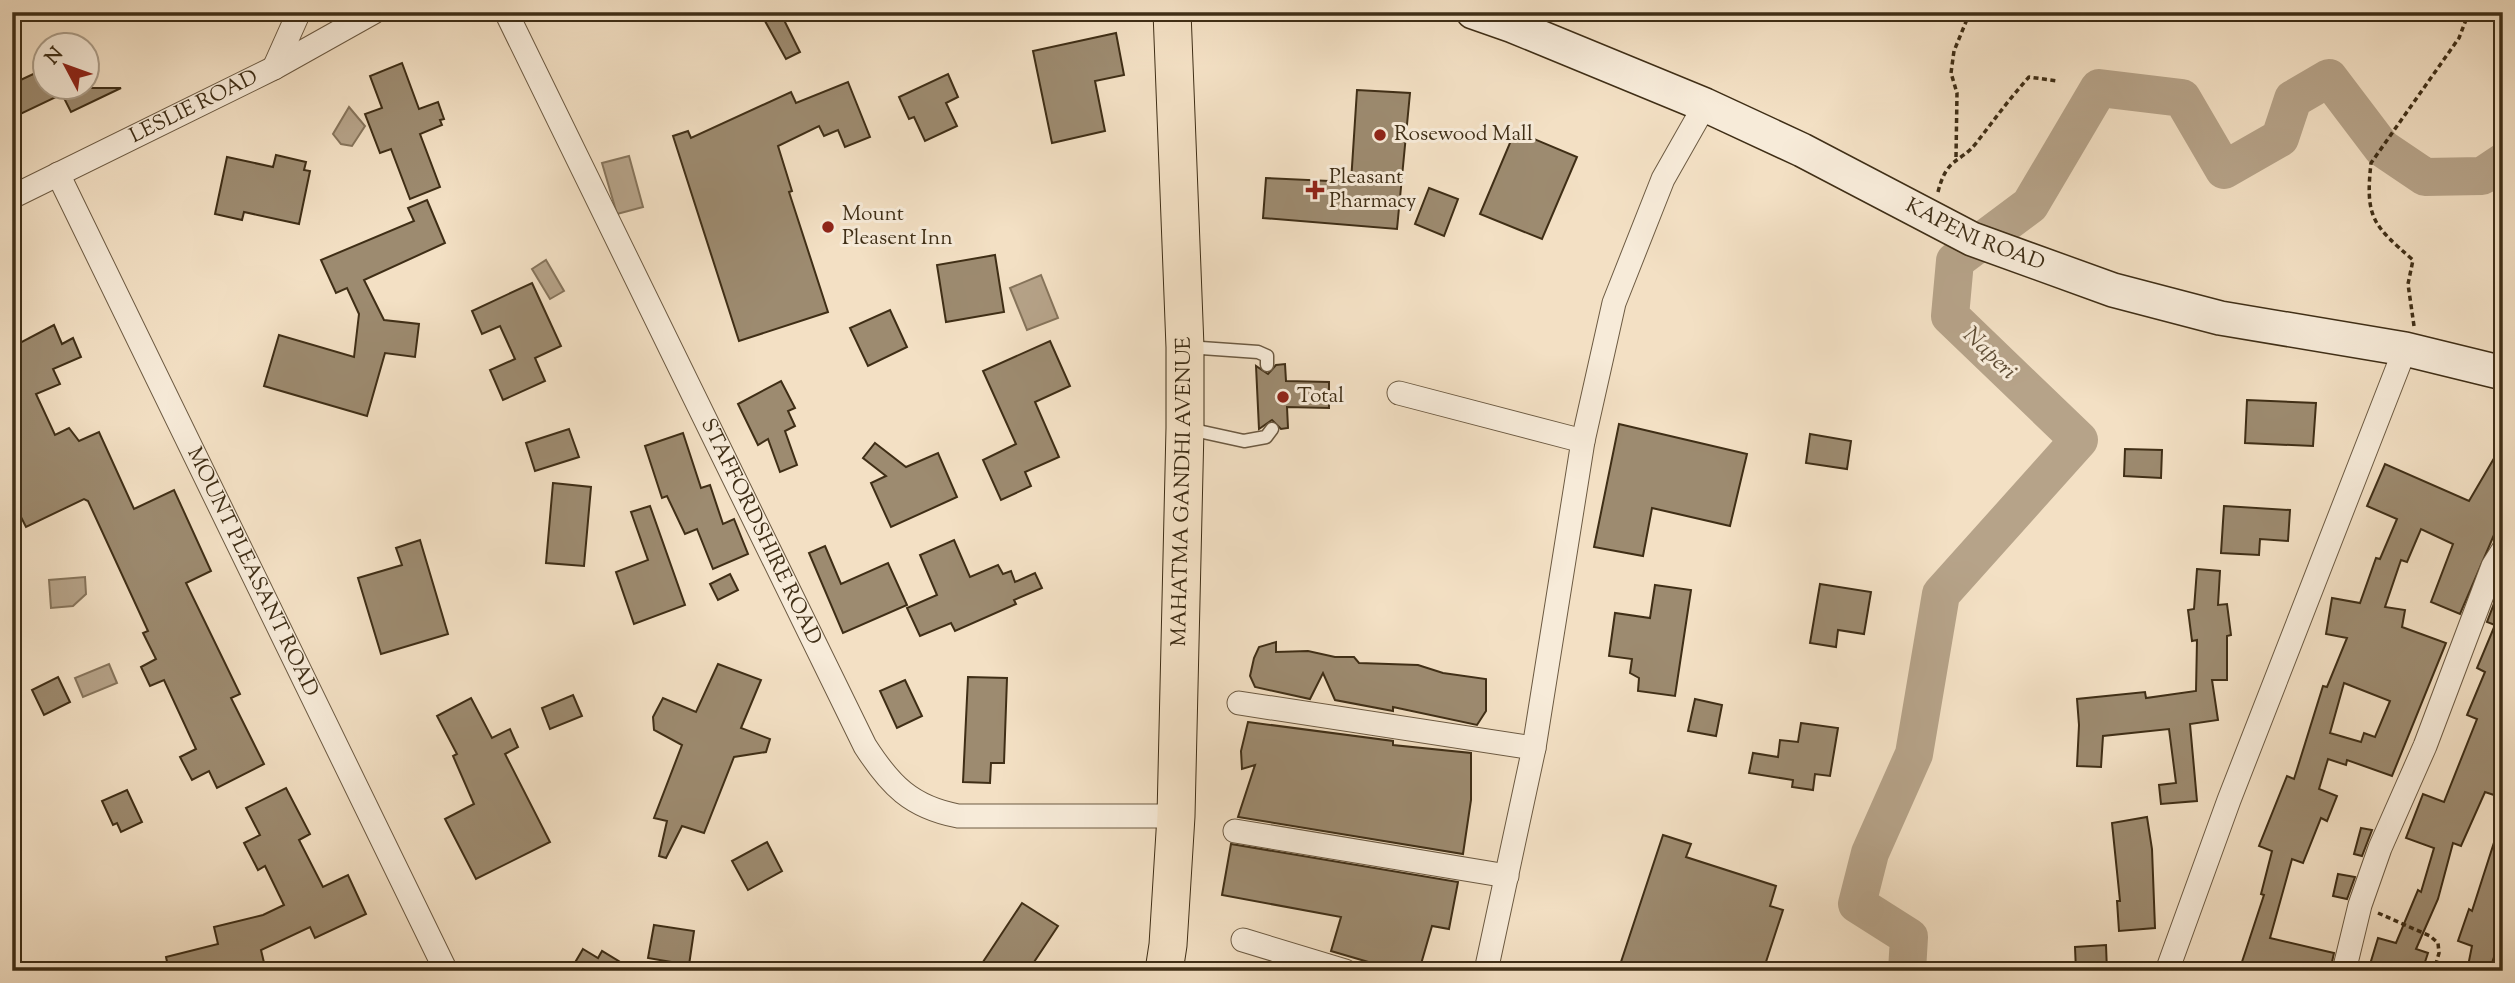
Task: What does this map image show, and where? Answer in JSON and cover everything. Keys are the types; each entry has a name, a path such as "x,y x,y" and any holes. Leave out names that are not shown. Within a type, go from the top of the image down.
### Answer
{"main road":[{"name":"MAHATMA GANDHI AVENUE","path":"1164,971 1176,816 1185,428 1185,347 1172,12"},
{"name":"KAPENI ROAD","path":"1473,12 1609,64 1705,105 1802,150 1972,239 2113,290 2220,318 2405,349 2503,373"}],"street":[{"path":"274,68 299,12"},
{"name":"LESLIE ROAD","path":"12,197 274,68 374,12"},
{"name":"STAFFORDSHIRE ROAD","path":"506,12 865,746 884,777 930,811 958,816 1176,816"},
{"path":"1486,971 1534,748 1583,441 1614,303 1637,238 1663,179 1705,105"},
{"name":"MOUNT PLEASANT ROAD","path":"58,174 446,971"},
{"path":"2167,971 2229,800 2405,349"},
{"path":"1399,393 1583,441"},
{"path":"2344,971 2360,905 2398,800 2425,746 2494,566 2503,550"},
{"path":"1239,703 1534,748"},
{"path":"1235,831 1507,876"},
{"path":"1243,940 1345,971"}],"lane":[{"path":"1185,347 1258,352 1267,356 1267,365"},
{"path":"1185,428 1244,441 1266,437 1272,429"}],"path":[{"path":"1956,157 1957,93 1951,73 1954,51 1970,12"},
{"path":"2405,349 2414,327 2408,284 2413,260 2373,223 2368,188 2371,163 2459,38 2469,12"},
{"path":"1932,218 1942,176 1956,157 1975,145 2008,100 2029,77 2057,81"},
{"path":"2360,905 2430,936 2438,943 2439,953 2434,971"}],"shaded area":[{"path":"349,107 365,126 352,146 341,144 333,134"},
{"path":"629,156 643,207 617,214 602,163"},
{"path":"546,260 564,291 550,299 532,269"},
{"path":"1041,275 1058,318 1027,330 1010,288"},
{"path":"85,577 86,594 73,606 51,608 49,580"},
{"path":"109,664 117,683 83,697 75,678"}],"building":[{"path":"760,12 780,12 800,52 786,59"},
{"path":"1116,33 1124,75 1095,81 1105,131 1052,143 1033,51"},
{"path":"402,63 419,109 438,102 444,119 440,120 442,125 420,134 440,187 410,199 391,149 380,153 365,114 382,108 370,76"},
{"path":"948,74 958,97 946,103 957,126 925,141 914,117 909,119 899,97"},
{"path":"32,75 32,102 45,102 12,118 12,84"},
{"path":"848,82 870,137 845,147 838,130 824,136 819,126 778,146 792,191 789,192 828,312 739,341 673,136 688,131 691,138 791,92 796,103"},
{"path":"102,88 121,88 102,97"},
{"name":"Rosewood Mall","path":"1357,90 1410,93 1397,229 1263,218 1266,178 1351,182"},
{"path":"66,102 92,102 71,112"},
{"path":"1515,131 1577,157 1542,239 1480,214"},
{"path":"276,155 306,162 304,170 310,171 299,224 244,212 242,220 215,214 227,157 273,167"},
{"path":"1429,188 1458,199 1444,236 1415,224"},
{"path":"427,200 445,243 364,280 384,320 419,324 415,357 385,353 367,416 264,386 279,335 354,357 359,314 347,288 336,293 321,260 414,221 408,208"},
{"path":"995,255 1004,312 946,322 937,265"},
{"path":"532,283 561,346 535,358 545,381 503,400 490,370 515,359 500,326 482,334 472,311"},
{"path":"890,310 907,347 868,366 850,328"},
{"path":"54,325 62,344 73,338 81,357 53,369 60,384 36,394 55,435 69,428 79,441 99,432 134,509 174,490 211,571 186,583 240,694 231,698 264,764 217,788 209,771 192,780 180,757 196,749 164,680 150,686 141,667 156,659 143,633 148,631 88,501 84,499 26,527 18,511 12,514 12,347"},
{"path":"1050,341 1070,386 1035,402 1059,457 1025,472 1031,486 1001,500 983,460 1016,444 983,371"},
{"path":"1285,364 1286,381 1329,382 1329,408 1287,407 1288,428 1281,429 1272,420 1259,429 1256,366 1268,374 1276,365"},
{"path":"781,381 795,408 788,411 795,426 785,431 797,465 780,472 768,439 758,445 738,404"},
{"path":"2247,400 2316,403 2313,446 2245,443"},
{"path":"1619,424 1747,454 1730,526 1652,508 1643,556 1594,547"},
{"path":"569,429 579,457 535,471 526,443"},
{"path":"683,433 701,488 710,485 723,524 734,519 748,554 713,569 697,529 685,534 667,496 662,498 645,446"},
{"path":"1810,434 1851,441 1847,469 1806,463"},
{"path":"875,443 906,467 938,453 957,497 891,527 871,483 886,476 863,458"},
{"path":"2503,443 2503,514 2460,614 2431,602 2453,544 2421,529 2407,562 2401,560 2385,607 2405,610 2402,627 2446,643 2392,776 2347,760 2346,765 2328,759 2319,789 2337,796 2327,821 2321,818 2303,863 2292,859 2270,938 2334,953 2330,971 2239,971 2264,895 2261,894 2272,851 2259,846 2287,776 2294,779 2323,686 2327,687 2347,638 2326,634 2332,598 2360,603 2376,558 2380,559 2397,519 2367,506 2385,464 2469,501","holes":["2344,683 2390,701 2375,737 2364,733 2361,742 2330,733"]},
{"path":"2125,449 2162,450 2161,478 2124,476"},
{"path":"553,483 591,487 584,566 546,563"},
{"path":"650,506 685,605 634,624 616,572 648,560 631,512"},
{"path":"2224,506 2290,510 2288,541 2260,539 2259,555 2221,553"},
{"path":"420,540 448,634 381,654 358,578 402,565 396,548"},
{"path":"954,540 970,577 998,565 1003,574 1011,571 1015,582 1035,573 1042,588 1014,600 1016,604 955,631 951,623 920,636 907,608 937,595 920,555"},
{"path":"825,546 841,584 888,563 907,605 843,633 809,553"},
{"path":"2197,569 2220,571 2218,605 2227,604 2231,635 2227,636 2227,680 2212,680 2218,720 2190,724 2197,801 2161,804 2159,785 2176,783 2169,729 2103,736 2101,767 2077,766 2077,699 2145,692 2146,698 2196,691 2197,640 2192,641 2188,610 2194,609"},
{"path":"730,574 738,590 718,600 710,584"},
{"path":"2503,580 2503,798 2485,792 2461,846 2453,843 2438,899 2416,949 2428,953 2422,971 2368,971 2378,938 2396,943 2418,890 2421,892 2434,848 2406,838 2423,794 2444,802 2477,719 2467,715 2485,672 2477,668 2495,625 2487,622"},
{"path":"1820,584 1871,592 1864,634 1838,630 1836,647 1810,643"},
{"path":"1655,585 1691,590 1675,696 1638,691 1639,678 1630,673 1632,659 1609,656 1615,613 1650,618"},
{"path":"1276,642 1276,652 1308,651 1335,657 1354,657 1359,663 1418,665 1443,673 1486,679 1486,711 1477,725 1393,707 1393,711 1335,700 1323,673 1310,699 1255,687 1250,676 1259,647"},
{"path":"718,664 761,680 741,728 770,739 766,752 734,757 704,833 682,826 666,858 659,856 667,821 654,818 682,745 654,730 653,717 663,698 696,712"},
{"path":"58,677 70,702 44,715 32,690"},
{"path":"968,677 1007,678 1004,763 991,763 990,783 963,782"},
{"path":"905,680 922,716 897,728 880,691"},
{"path":"573,695 582,716 550,729 542,708"},
{"path":"471,698 492,738 510,729 518,747 505,754 550,842 476,879 445,819 474,804 453,756 457,754 437,716"},
{"path":"1695,699 1722,705 1716,736 1688,731"},
{"path":"1248,722 1393,741 1393,745 1471,753 1471,800 1463,854 1238,817 1255,765 1242,769 1241,751"},
{"path":"1801,723 1838,728 1830,776 1815,774 1813,790 1792,787 1793,780 1749,773 1753,753 1778,757 1780,740 1798,742"},
{"path":"286,788 310,834 299,840 323,887 348,875 366,914 315,938 310,927 261,950 266,971 169,971 166,957 218,944 214,927 263,915 284,905 265,866 258,870 244,843 260,835 246,808"},
{"path":"127,790 142,822 121,832 117,823 113,825 102,801"},
{"path":"2147,817 2152,849 2155,928 2119,931 2117,901 2120,901 2112,823"},
{"path":"2499,827 2503,828 2503,932 2489,971 2467,971 2472,946 2458,941 2469,909 2472,911"},
{"path":"2361,828 2372,830 2362,856 2354,854"},
{"path":"1663,835 1691,844 1686,857 1776,886 1770,906 1783,910 1763,971 1618,971"},
{"path":"767,842 782,871 748,890 732,861"},
{"path":"1231,844 1458,882 1449,929 1432,926 1419,971 1399,971 1331,951 1341,917 1222,895"},
{"path":"2338,874 2355,877 2347,899 2333,896"},
{"path":"1022,903 1058,926 1028,971 977,971"},
{"path":"654,925 694,931 689,965 648,958"},
{"path":"2106,945 2107,971 2076,971 2075,947"},
{"path":"583,949 598,958 602,951 635,971 570,971"}],"waterway":[{"name":"Naperi","path":"1907,971 1909,937 1857,904 1870,853 1914,754 1941,594 2079,440 1950,316 1955,261 2030,205 2099,88 2182,98 2224,170 2280,138 2293,99 2329,78 2382,148 2425,177 2482,176 2503,162"}],"place":[{"name":"Rosewood Mall","path":"1380,135"},
{"name":"Pleasant Pharmacy","path":"1315,190"},
{"name":"Mount Pleasent Inn","path":"828,227"},
{"name":"Total","path":"1283,397"}]}
